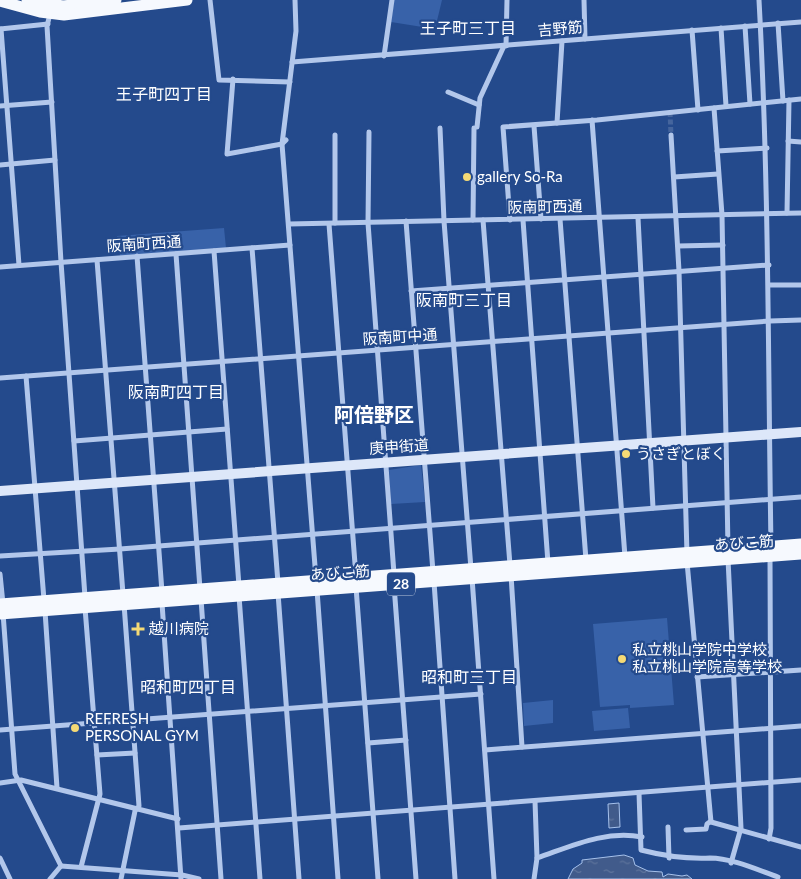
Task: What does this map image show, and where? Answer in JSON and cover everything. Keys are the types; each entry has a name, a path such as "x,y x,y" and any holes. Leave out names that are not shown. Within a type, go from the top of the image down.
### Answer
{"main road":[{"path":"25,0 51,11 111,0"},
{"path":"0,1 51,11 87,13 182,0"},
{"name":"あびこ筋","path":"1,608 770,551 801,544"},
{"name":"あびこ筋","path":"770,551 801,554"},
{"name":"あびこ筋","path":"510,570 548,563 625,557 687,557"}],"street":[{"path":"210,0 219,80 290,82"},
{"path":"295,0 296,31 284,142 290,245 338,879"},
{"path":"384,56 392,0"},
{"path":"473,220 475,128 488,79 505,46 507,0"},
{"path":"584,0 585,39"},
{"path":"759,0 767,148 770,285 771,783 769,839"},
{"path":"19,266 0,29 51,11 52,102 61,262 99,799 81,867"},
{"name":"吉野筋","path":"292,62 801,22"},
{"path":"778,23 788,141 787,213"},
{"path":"745,26 750,104"},
{"path":"721,28 726,106"},
{"path":"692,30 698,110"},
{"path":"557,123 562,41"},
{"path":"233,80 227,154 284,142"},
{"path":"448,92 480,105"},
{"path":"510,220 503,127 534,126 801,100"},
{"path":"0,106 52,102"},
{"path":"714,108 722,216 728,554 741,828 731,862"},
{"path":"592,120 625,557"},
{"path":"534,126 540,219"},
{"path":"440,128 444,221 494,879"},
{"path":"369,132 368,223 416,879"},
{"path":"335,135 332,224 339,354 378,879"},
{"path":"671,135 679,271 684,506 697,677 711,821 715,825 801,847"},
{"path":"788,141 801,142"},
{"path":"718,151 767,148"},
{"path":"0,165 55,160"},
{"path":"674,177 718,174"},
{"name":"阪南町西通","path":"289,224 801,213"},
{"path":"638,218 653,508"},
{"path":"560,219 586,560"},
{"path":"483,220 522,747"},
{"path":"523,220 530,340 548,563"},
{"path":"406,222 455,879"},
{"name":"阪南町西通","path":"0,267 290,245"},
{"path":"678,246 723,245"},
{"path":"252,248 299,879"},
{"path":"214,251 260,879"},
{"path":"176,254 221,879"},
{"path":"138,256 182,877"},
{"path":"97,260 139,806 121,879"},
{"path":"411,291 769,265"},
{"path":"770,285 801,285"},
{"name":"阪南町中通","path":"0,378 491,343 770,320 801,320"},
{"path":"26,376 58,788"},
{"path":"74,441 227,429"},
{"name":"庚申街道","path":"0,491 801,432"},
{"path":"0,556 120,549 801,497"},
{"path":"0,574 1,608 16,779 61,866"},
{"path":"697,677 801,670"},
{"path":"0,730 481,694"},
{"path":"485,750 801,726"},
{"path":"368,743 406,740"},
{"path":"97,755 135,753"},
{"path":"0,782 16,779 178,819"},
{"path":"179,828 801,780"},
{"path":"639,793 641,850 669,858 709,858 731,862 778,877"},
{"path":"534,879 537,858 535,801"},
{"path":"686,830 706,829 707,824 711,821"},
{"path":"668,827 669,858"},
{"path":"537,858 604,835 629,834 642,837"},
{"path":"0,858 10,879"},
{"path":"61,866 122,870 199,879"},
{"path":"50,879 61,866"}],"shaded area":[{"path":"394,0 442,0 435,29 391,22"},
{"path":"224,228 226,248 120,256 117,236"},
{"path":"421,465 425,502 391,504 389,470"},
{"path":"667,618 674,705 630,708 630,705 600,707 593,624"},
{"path":"553,700 553,723 524,726 523,703"},
{"path":"628,708 630,728 594,731 592,711"}],"water":[{"path":"619,803 620,827 609,828 608,804"},
{"path":"624,855 633,858 635,865 648,871 662,872 663,877 668,874 687,875 692,879 568,879 573,869 582,863 582,860"}],"tunnel":[{"path":"670,112 671,135"}],"place":[{"name":"gallery So-Ra","path":"467,177"},
{"name":"うさぎとぼく","path":"626,454"},
{"name":"越川病院","path":"138,629"},
{"name":"私立桃山学院中学校 私立桃山学院高等学校","path":"622,659"},
{"name":"REFRESH PERSONAL GYM","path":"75,728"}],"district":[{"name":"王子町三丁目","path":"468,28"},
{"name":"王子町四丁目","path":"164,94"},
{"name":"阪南町三丁目","path":"464,300"},
{"name":"阪南町四丁目","path":"176,392"},
{"name":"阿倍野区","path":"374,415"},
{"name":"昭和町三丁目","path":"469,677"},
{"name":"昭和町四丁目","path":"188,687"}]}
